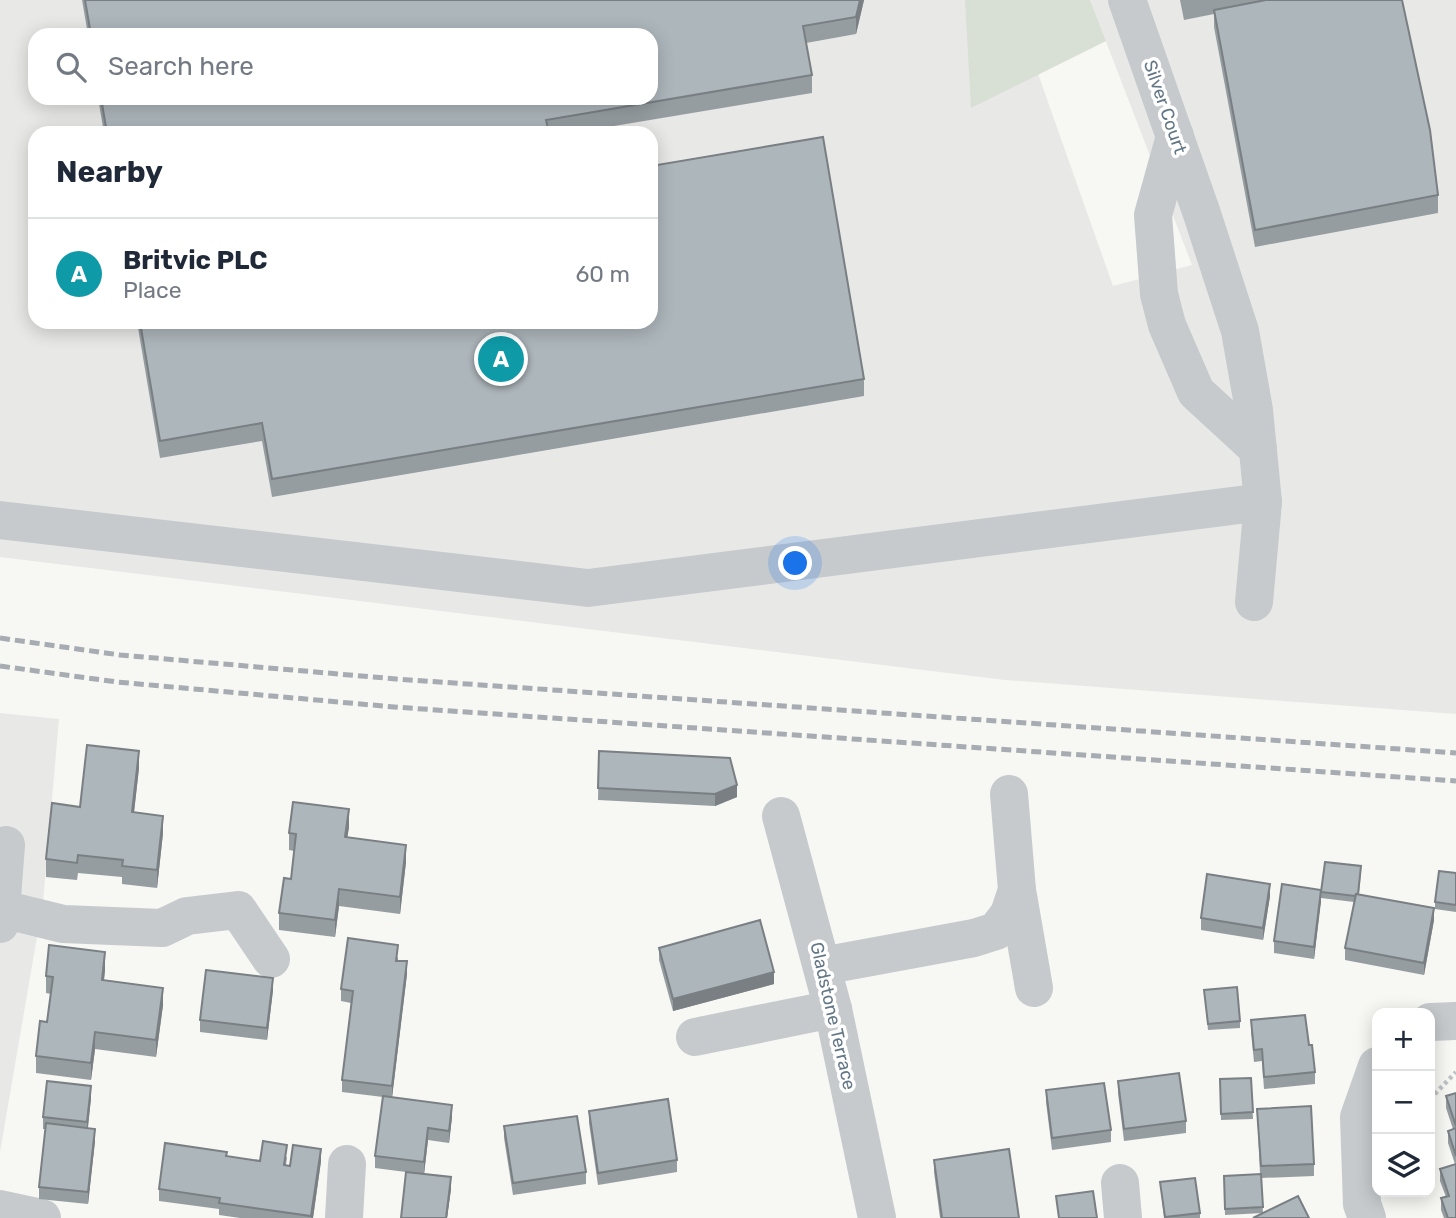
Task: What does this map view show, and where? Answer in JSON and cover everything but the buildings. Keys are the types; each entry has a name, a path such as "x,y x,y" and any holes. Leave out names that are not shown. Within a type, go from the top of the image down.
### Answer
{"street":[{"name":"Silver Court","path":"1127,0 1240,331 1254,410 1263,502 1254,602"},
{"path":"1175,136 1153,215 1159,294 1167,325 1196,392 1258,449"},
{"path":"0,520 588,587 1263,502"},
{"path":"1009,794 1017,890 1034,988"},
{"name":"Gladstone Terrace","path":"781,816 833,1009 877,1218"},
{"path":"6,845 1,916 64,924 162,928 187,916 238,910 271,959"},
{"path":"822,966 974,938 996,931 1009,914 1017,890"},
{"path":"695,1037 833,1009"},
{"path":"1435,1023 1456,1021"},
{"path":"1367,1218 1362,1204 1359,1117 1375,1071"},
{"path":"344,1218 347,1164"},
{"path":"0,1209 42,1218"}],"path":[{"path":"1435,1094 1456,1072"}],"shaded area":[{"path":"0,0 1012,0 1113,286 1192,265 1090,0 1456,0 1456,714 1005,680 0,557"},
{"path":"965,0 1090,0 1106,41 971,108"},
{"path":"0,713 59,719 43,902 0,1152"}],"railway":[{"path":"0,638 120,655 396,679 1456,753"},
{"path":"0,666 117,682 394,707 1456,781"}],"place":[{"name":"Britvic PLC","path":"501,359"}]}
